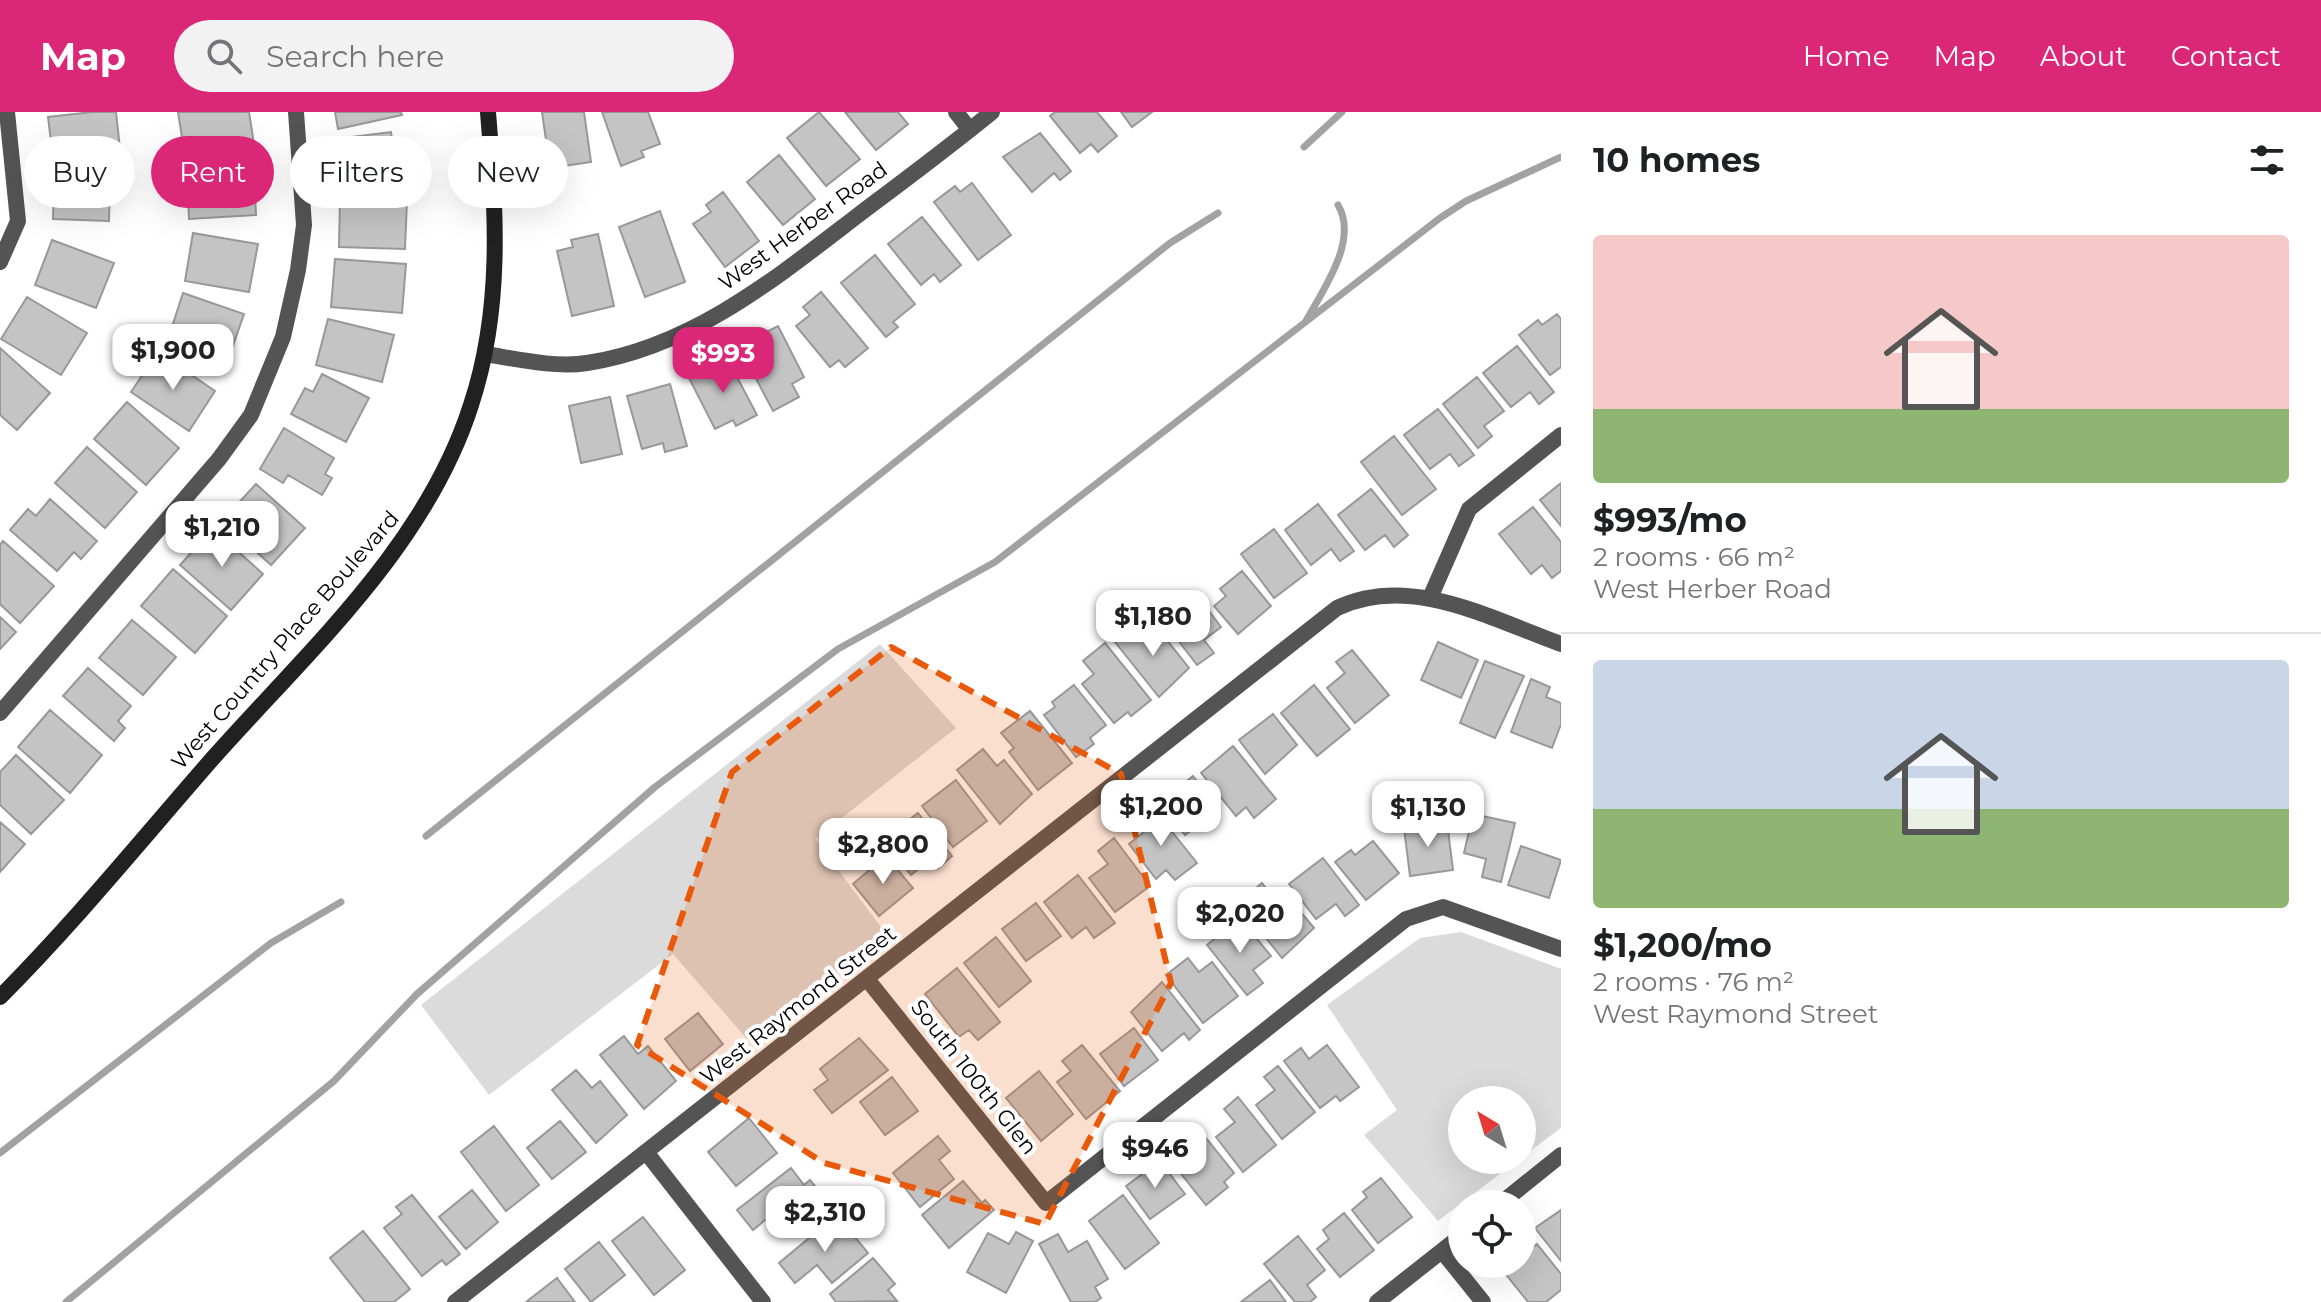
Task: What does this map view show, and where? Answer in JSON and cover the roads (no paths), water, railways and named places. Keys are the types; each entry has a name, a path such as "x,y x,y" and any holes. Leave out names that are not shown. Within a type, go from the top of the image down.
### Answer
{"street":[{"path":"0,262 18,221 7,112"},
{"path":"0,713 200,482 251,415 283,337 298,270 304,225 296,112"},
{"name":"West Country Place Boulevard","path":"0,997 387,561 428,504 455,450 485,354 497,269 488,112"},
{"path":"956,112 970,130"},
{"name":"West Herber Road","path":"485,354 535,362 584,363 632,353 677,336 744,300 992,112"},
{"path":"1430,598 1469,509 1561,435"},
{"name":"West Raymond Street","path":"455,1302 1337,608 1361,596 1388,593 1430,598 1561,644"},
{"name":"South 100th Glen","path":"867,979 1046,1203 1406,919 1443,907 1561,949"},
{"path":"646,1152 763,1302"},
{"path":"1517,1190 1561,1155"},
{"path":"1377,1302 1448,1246"},
{"path":"1442,1251 1483,1302"}],"waterway":[{"path":"1304,147 1342,112"},
{"path":"66,1302 334,1081 417,994 655,787 838,649 995,562 1440,218 1466,201 1561,157"},
{"path":"1306,321 1342,249 1343,219 1338,205"},
{"path":"426,836 1170,243 1218,213"},
{"path":"0,1153 271,943 341,902"}]}
